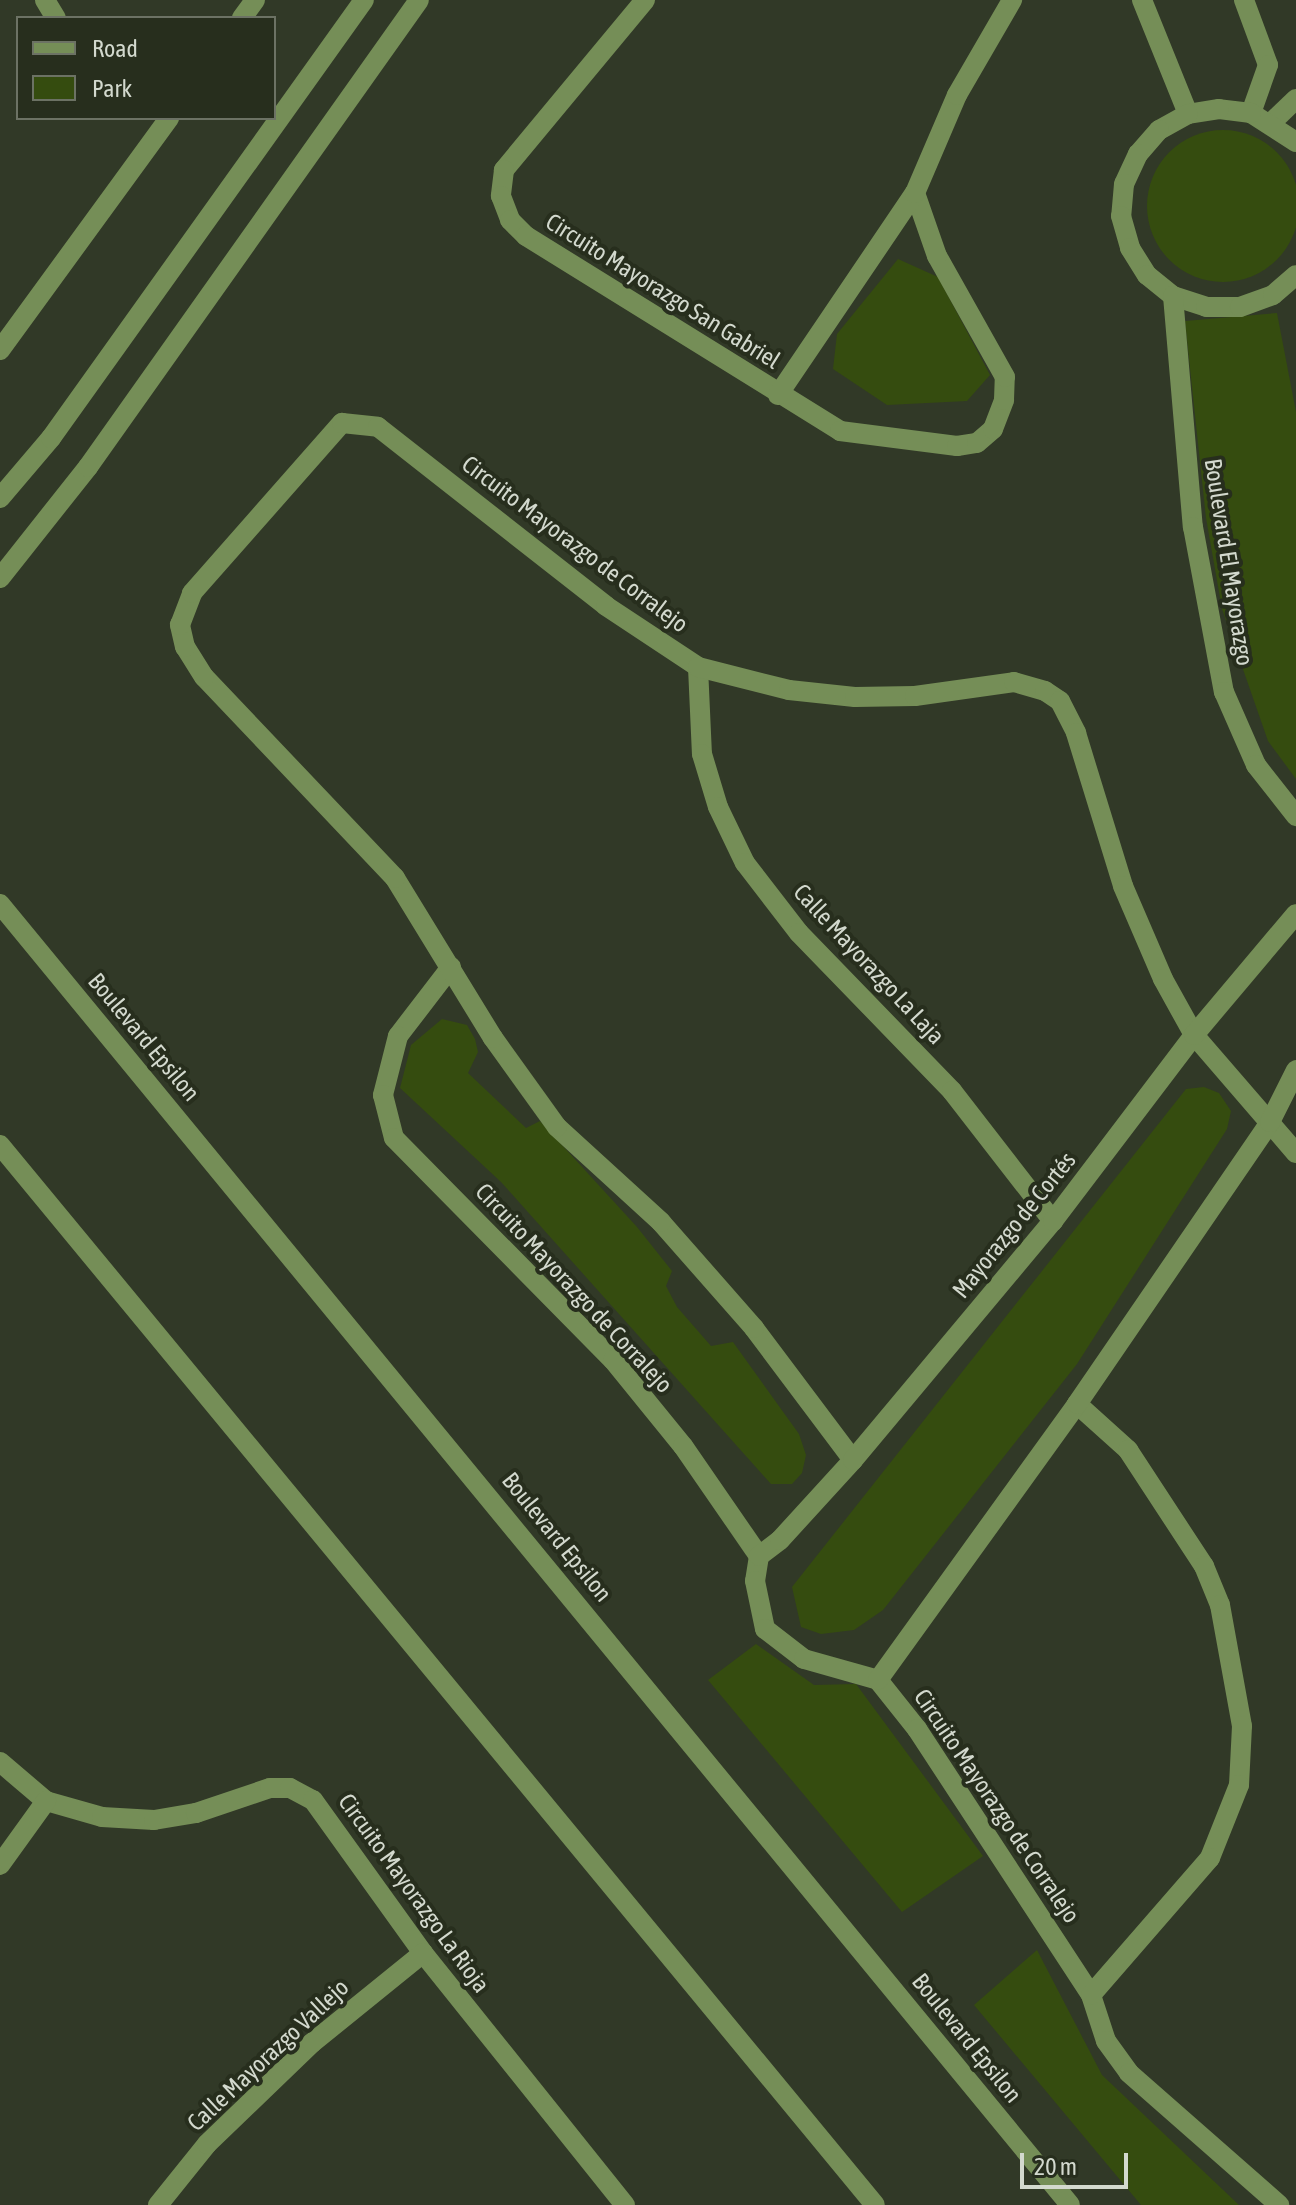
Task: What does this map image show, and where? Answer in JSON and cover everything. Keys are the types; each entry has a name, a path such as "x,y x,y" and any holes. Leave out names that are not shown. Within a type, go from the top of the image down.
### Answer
{"street":[{"path":"0,498 51,438 364,0"},
{"path":"0,578 116,428 419,0"},
{"name":"Circuito Mayorazgo San Gabriel","path":"645,0 504,170 501,196 510,220 526,236 840,431 957,446 977,443 993,429 1006,386 1000,362 937,256 915,193"},
{"name":"Circuito Mayorazgo San Gabriel","path":"778,395 915,193 957,95 1012,0"},
{"path":"1142,0 1188,114"},
{"path":"1244,0 1268,65 1251,113"},
{"path":"1272,122 1296,99"},
{"path":"1296,142 1272,122 1251,113 1219,109 1188,114 1159,130 1138,154 1124,184 1121,216 1141,266 1173,296 1206,307 1240,307 1273,295 1296,275"},
{"path":"0,350 168,120"},
{"name":"Boulevard El Mayorazgo","path":"1173,296 1193,527 1224,692 1256,765 1296,816"},
{"name":"Circuito Mayorazgo de Corralejo","path":"853,1460 754,1328 661,1222 557,1127 378,858 204,677 181,633 192,593 342,423 362,422 378,427 606,606 698,667 789,690 855,697 915,696 1014,682 1060,701 1076,733 1141,930 1194,1035 1296,1153"},
{"name":"Calle Mayorazgo La Laja","path":"698,667 702,754 718,807 745,863 799,933 952,1091 1053,1221"},
{"name":"Boulevard Epsilon","path":"0,904 1070,2205"},
{"name":"Mayorazgo de Cortés","path":"759,1556 780,1540 853,1460 1053,1221 1194,1035 1296,914"},
{"name":"Circuito Mayorazgo de Corralejo","path":"451,967 398,1036 383,1095 394,1138 613,1360 683,1446 759,1556"},
{"path":"759,1556 755,1581 765,1629 804,1659 878,1680 1077,1404 1270,1122 1296,1070"},
{"path":"0,1145 875,2205"},
{"path":"1077,1404 1128,1450 1204,1566 1220,1605 1242,1726 1239,1785 1210,1858 1091,1995"},
{"name":"Circuito Mayorazgo de Corralejo","path":"878,1680 1008,1862 1091,1995 1106,2041 1129,2073 1279,2205"},
{"name":"Circuito Mayorazgo La Rioja","path":"0,1762 46,1801 102,1817 154,1820 196,1813 270,1788 301,1792 324,1812 423,1953 620,2203"},
{"path":"0,1865 46,1801"},
{"name":"Calle Mayorazgo Vallejo","path":"158,2205 207,2144 302,2053 423,1953"}],"green space":[{"path":"1223,130 1252,136 1277,152 1297,188 1297,224 1293,235 1277,260 1252,276 1223,282 1194,276 1169,260 1153,235 1147,206 1153,177 1169,152 1194,136"},
{"path":"898,259 938,277 990,375 967,401 887,405 833,369 837,334"},
{"path":"1277,313 1296,412 1296,779 1268,741 1222,609 1206,518 1185,321"},
{"path":"442,1019 467,1025 475,1039 478,1052 468,1073 526,1128 540,1121 637,1227 672,1271 666,1286 677,1307 711,1346 733,1342 799,1434 806,1455 802,1473 792,1484 771,1484 501,1182 400,1088 411,1045"},
{"path":"1204,1087 1219,1093 1231,1111 1227,1129 1077,1364 883,1610 854,1630 821,1634 801,1627 792,1587 1186,1089"},
{"path":"756,1644 814,1685 856,1684 983,1856 902,1912 708,1680"},
{"path":"1037,1950 1102,2075 1239,2205 1141,2205 974,2005"}]}
